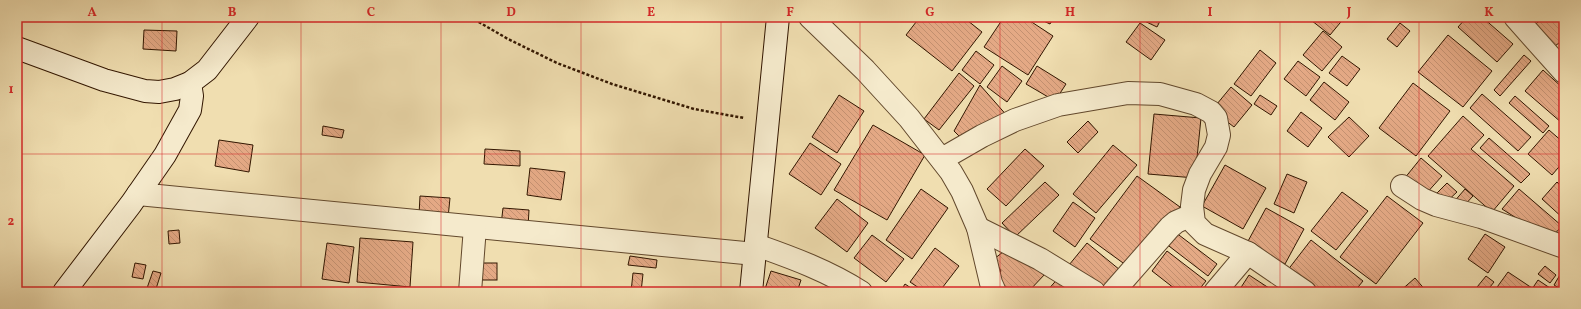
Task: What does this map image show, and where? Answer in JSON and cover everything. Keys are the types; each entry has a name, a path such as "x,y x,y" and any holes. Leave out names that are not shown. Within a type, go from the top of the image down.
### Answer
{"street":[{"path":"17,48 104,80 145,91 159,92 175,89 190,83 207,70 248,17"},
{"path":"751,292 778,17"},
{"path":"810,17 865,70 909,118 942,159 962,191 978,228 991,283 995,292"},
{"path":"1515,17 1564,72"},
{"path":"64,292 138,194 165,155 190,110 192,96 190,83"},
{"path":"942,159 982,136 1015,120 1058,105 1128,93 1160,94 1181,98 1211,112 1216,118 1219,135 1216,147 1200,174 1194,190 1192,215 1194,223 1205,234 1248,253 1305,292"},
{"path":"1402,186 1422,199 1436,205 1481,217 1564,247"},
{"path":"138,194 475,227 756,249 820,269 843,280 861,292"},
{"path":"1113,292 1170,227 1176,222 1192,215"},
{"path":"470,292 475,227"},
{"path":"978,228 1040,259 1094,292"},
{"path":"1215,292 1248,253"}],"path":[{"path":"470,17 508,39 557,63 612,84 694,109 767,122"}],"building":[{"path":"920,17 963,17 982,32 952,71 906,35"},
{"path":"1004,17 1024,17 1053,36 1028,75 984,47"},
{"path":"1035,17 1054,17 1050,24"},
{"path":"1136,17 1162,17 1157,27"},
{"path":"1307,17 1345,17 1330,35"},
{"path":"1467,17 1482,17 1513,44 1497,62 1458,27"},
{"path":"1544,17 1564,17 1564,39 1550,50 1531,28"},
{"path":"1140,23 1165,40 1151,60 1126,42"},
{"path":"1400,23 1410,31 1397,47 1387,39"},
{"path":"144,30 177,31 176,51 143,49"},
{"path":"1323,31 1342,47 1322,71 1303,55"},
{"path":"1448,35 1492,71 1463,107 1418,72"},
{"path":"1260,50 1276,63 1251,96 1234,84"},
{"path":"976,51 994,65 980,84 962,70"},
{"path":"1524,55 1531,61 1500,96 1494,90"},
{"path":"1342,56 1360,69 1347,86 1329,73"},
{"path":"1298,61 1320,77 1306,96 1284,79"},
{"path":"1002,66 1022,81 1007,102 987,87"},
{"path":"1037,66 1066,84 1055,101 1026,84"},
{"path":"1543,70 1564,89 1564,120 1562,123 1525,91"},
{"path":"959,73 974,86 939,130 924,119"},
{"path":"1324,82 1349,102 1335,120 1310,100"},
{"path":"1413,83 1450,111 1416,156 1379,128"},
{"path":"980,85 1009,118 963,140 954,131"},
{"path":"1231,87 1252,105 1234,127 1212,110"},
{"path":"1482,94 1531,137 1518,151 1470,108"},
{"path":"839,95 864,111 837,153 812,137"},
{"path":"1260,95 1277,106 1271,115 1254,104"},
{"path":"1515,96 1549,126 1543,133 1509,103"},
{"path":"1301,112 1322,128 1308,147 1287,131"},
{"path":"1154,114 1201,118 1195,178 1148,174"},
{"path":"1463,116 1484,135 1471,149 1514,186 1492,212 1428,156"},
{"path":"1349,117 1369,136 1349,157 1328,137"},
{"path":"1088,121 1098,132 1078,153 1067,142"},
{"path":"873,125 925,155 887,220 834,190"},
{"path":"323,126 344,130 342,138 322,135"},
{"path":"1549,130 1564,143 1564,161 1552,175 1528,154"},
{"path":"1489,138 1530,174 1521,183 1480,148"},
{"path":"219,140 253,145 249,172 215,166"},
{"path":"810,143 841,164 821,195 789,174"},
{"path":"1113,145 1137,165 1096,213 1073,194"},
{"path":"485,149 520,151 520,166 484,164"},
{"path":"1025,149 1044,166 1006,206 987,189"},
{"path":"1421,158 1442,176 1425,195 1404,179"},
{"path":"1225,165 1266,188 1243,229 1202,206"},
{"path":"530,168 565,172 561,200 527,195"},
{"path":"1287,174 1307,182 1294,213 1274,204"},
{"path":"1137,176 1180,207 1130,268 1090,239"},
{"path":"1045,182 1059,195 1015,237 1002,223"},
{"path":"1557,182 1564,189 1564,219 1542,199"},
{"path":"1447,183 1457,192 1444,204 1432,198"},
{"path":"921,189 948,208 912,259 886,240"},
{"path":"1465,189 1473,196 1461,209 1453,203"},
{"path":"1519,189 1562,226 1550,239 1502,209"},
{"path":"1342,192 1368,211 1336,250 1311,231"},
{"path":"420,196 450,198 448,218 419,215"},
{"path":"1387,196 1423,223 1376,284 1340,257"},
{"path":"837,199 868,223 847,252 815,228"},
{"path":"1073,202 1095,218 1075,247 1053,231"},
{"path":"503,208 529,210 528,227 501,225"},
{"path":"1266,208 1304,229 1285,264 1247,243"},
{"path":"179,230 180,243 169,244 168,231"},
{"path":"1175,232 1217,264 1208,276 1165,243"},
{"path":"1485,234 1505,247 1488,273 1468,259"},
{"path":"872,235 904,259 886,282 854,258"},
{"path":"360,238 413,242 410,287 357,282"},
{"path":"1311,240 1363,281 1354,292 1313,292 1287,271"},
{"path":"327,243 354,247 349,283 322,279"},
{"path":"1087,243 1120,270 1102,292 1069,265"},
{"path":"935,248 959,266 939,292 925,292 910,282"},
{"path":"1008,248 1046,273 1028,292 1006,292 997,276 1001,271 994,259"},
{"path":"1167,251 1206,281 1197,292 1179,292 1152,271"},
{"path":"630,256 657,260 656,268 628,265"},
{"path":"135,263 146,265 143,279 132,277"},
{"path":"481,263 497,263 497,280 481,280"},
{"path":"1545,266 1556,275 1550,283 1538,274"},
{"path":"1564,268 1564,291 1554,285"},
{"path":"153,271 161,273 155,292 150,292 146,291"},
{"path":"771,271 801,280 797,292 764,292"},
{"path":"1508,272 1532,288 1529,292 1499,292 1495,290"},
{"path":"633,273 643,274 641,292 631,292"},
{"path":"1061,275 1091,292 1046,292"},
{"path":"1249,275 1275,292 1238,292"},
{"path":"1486,276 1494,282 1486,292 1473,292"},
{"path":"1415,278 1427,292 1399,292"},
{"path":"1538,280 1556,292 1530,292"},
{"path":"905,284 917,292 900,292"}]}
